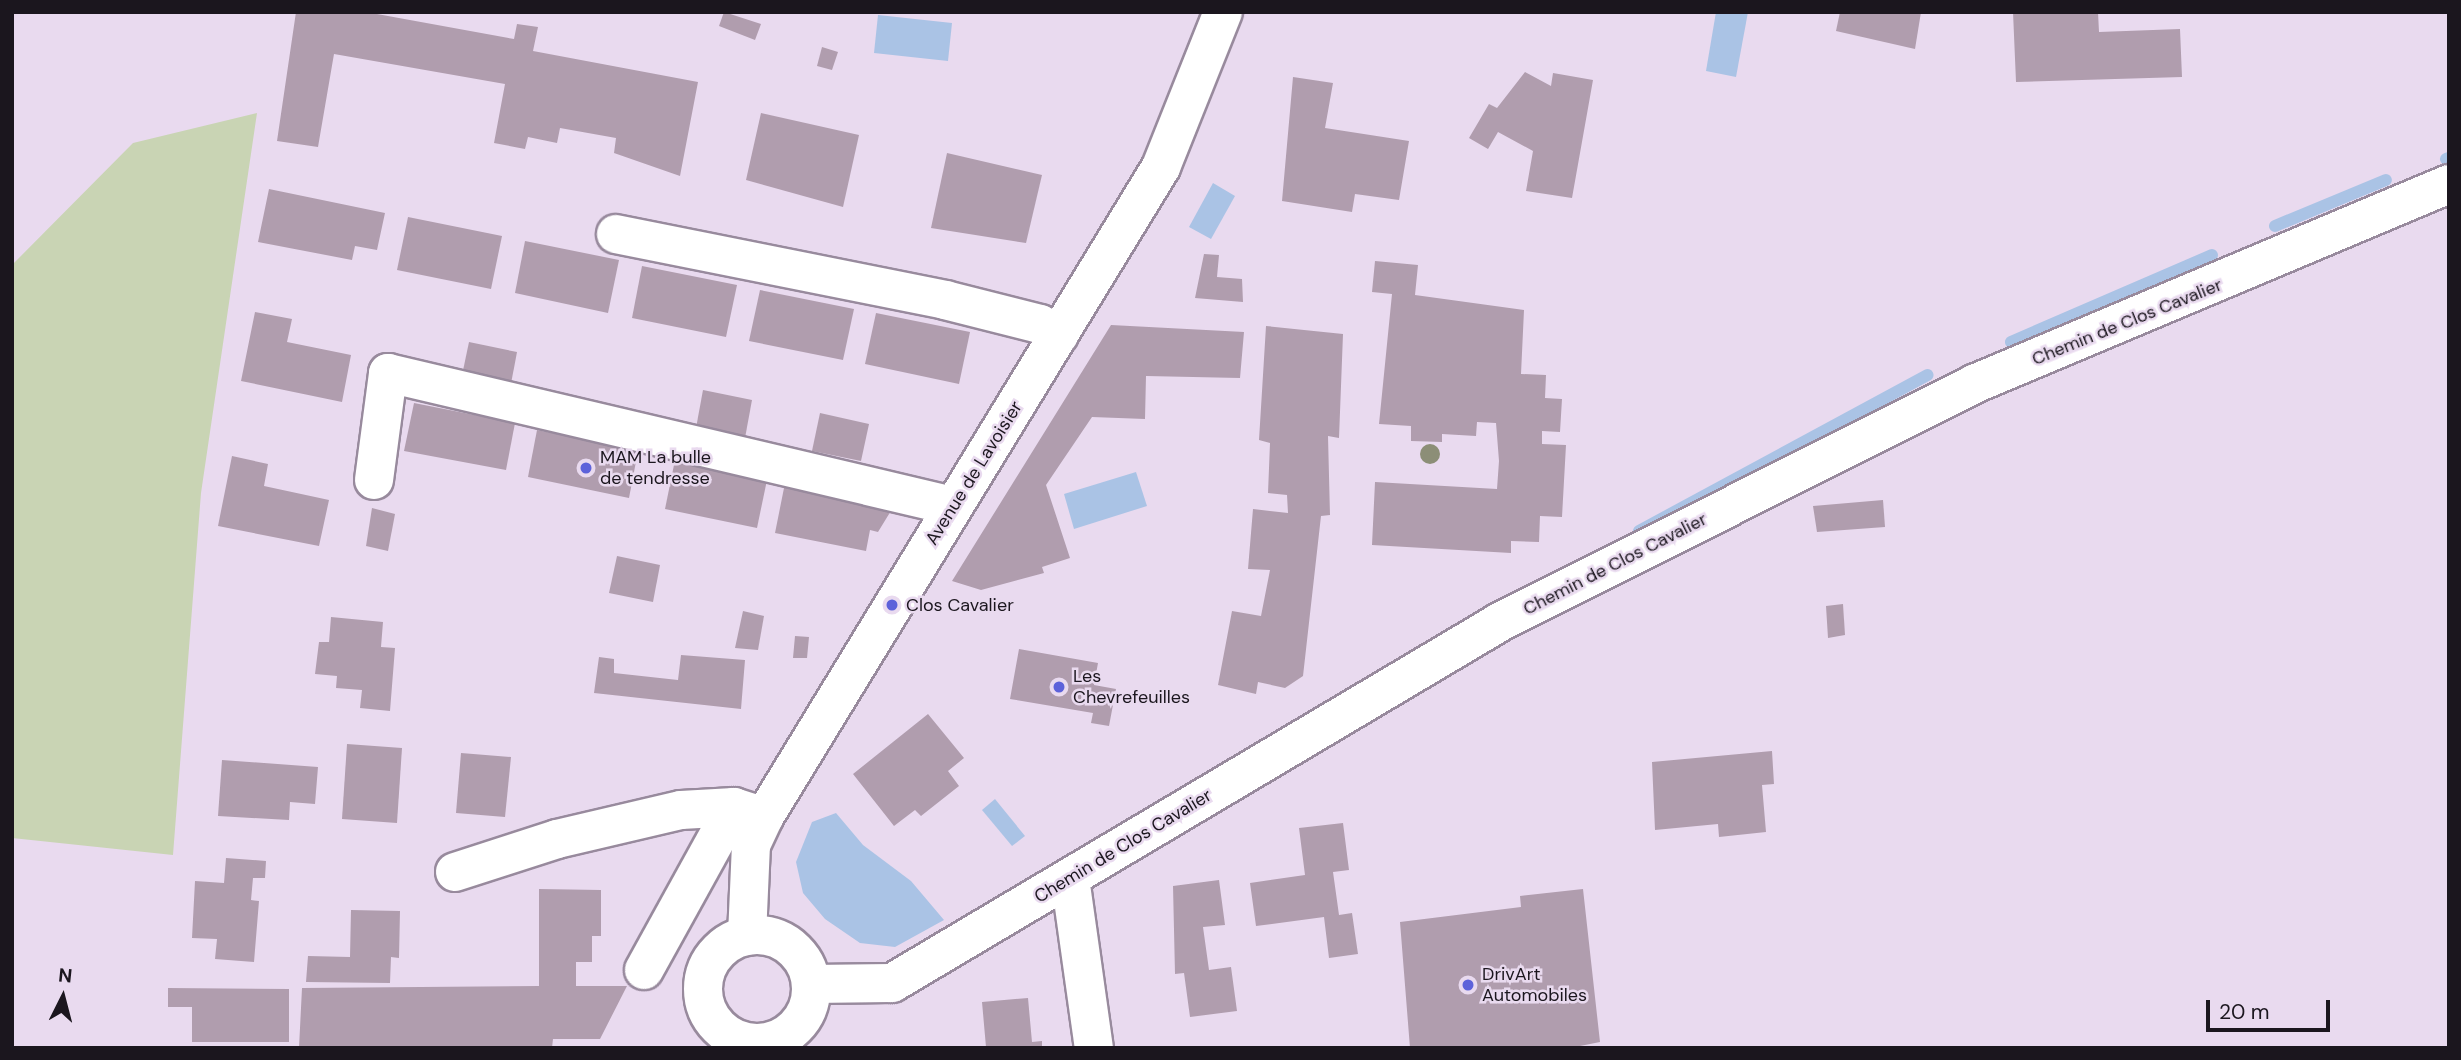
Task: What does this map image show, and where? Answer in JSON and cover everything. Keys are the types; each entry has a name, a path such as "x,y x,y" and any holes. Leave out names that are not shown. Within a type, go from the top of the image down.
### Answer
{"street":[{"name":"Avenue de Lavoisier","path":"747,936 751,845 749,812 953,506 1160,167 1223,12"},
{"name":"Chemin de Clos Cavalier","path":"811,984 892,983 1550,597 1974,384 2449,184"},
{"path":"616,234 945,300 1059,335"},
{"path":"374,480 388,373 953,506"},
{"path":"455,872 557,839 681,810 749,812"},
{"path":"644,970 749,812"},
{"path":"1070,878 1094,1048"},
{"path":"747,936 782,941 796,951 811,984 803,1018 775,1040 720,1040 705,1003 707,968 730,942 747,936"}],"green space":[{"path":"257,113 201,493 173,855 12,838 12,265 133,143"}],"water":[{"path":"1716,12 1748,12 1736,77 1706,71"},
{"path":"878,15 952,23 948,61 874,53"},
{"path":"1213,183 1235,196 1211,239 1189,227"},
{"path":"1136,472 1147,506 1074,529 1064,494"},
{"path":"995,799 1025,836 1012,846 982,810"},
{"path":"836,813 863,845 911,881 944,920 895,947 860,943 825,919 803,893 796,862 812,822"}],"building":[{"path":"296,12 366,12 514,39 517,24 538,27 533,51 698,82 680,176 614,153 616,138 560,128 557,143 528,137 525,149 494,143 505,84 334,54 318,147 277,141"},
{"path":"724,12 761,24 755,40 719,26"},
{"path":"1840,12 1921,12 1915,49 1836,31"},
{"path":"2013,12 2098,12 2099,32 2180,29 2182,77 2016,82"},
{"path":"822,47 838,52 832,70 817,66"},
{"path":"1525,72 1551,86 1553,73 1593,80 1572,198 1526,191 1533,151 1498,132 1488,149 1469,138 1489,104 1497,108"},
{"path":"1293,77 1333,83 1325,128 1409,141 1399,200 1355,194 1352,212 1282,201"},
{"path":"761,113 859,135 843,207 746,180"},
{"path":"947,153 1042,175 1026,243 931,228"},
{"path":"269,189 385,213 377,250 355,246 352,260 258,242"},
{"path":"408,217 502,236 491,289 397,270"},
{"path":"525,241 619,260 608,313 515,293"},
{"path":"1204,254 1219,255 1217,277 1242,279 1243,302 1195,298"},
{"path":"1375,261 1418,265 1415,295 1524,310 1521,374 1546,375 1545,398 1562,399 1560,432 1542,431 1542,444 1566,445 1562,517 1540,516 1539,542 1511,541 1511,553 1372,545 1375,482 1497,489 1499,461 1496,423 1477,422 1476,436 1442,434 1442,442 1411,441 1411,426 1379,424 1392,294 1372,292"},
{"path":"642,266 737,285 726,337 632,318"},
{"path":"760,290 854,309 843,360 749,341"},
{"path":"255,312 292,319 287,342 351,355 342,402 241,381"},
{"path":"876,313 970,332 959,384 865,364"},
{"path":"1111,325 1244,332 1240,378 1146,376 1145,419 1092,417 1046,485 1070,558 1042,567 1044,573 981,590 952,581"},
{"path":"1266,326 1343,334 1339,438 1328,436 1330,515 1321,516 1303,676 1285,688 1258,682 1256,694 1218,685 1232,611 1261,616 1270,570 1248,569 1253,509 1288,513 1287,495 1268,493 1270,443 1259,440"},
{"path":"469,342 517,352 510,389 461,380"},
{"path":"703,390 752,400 745,438 696,428"},
{"path":"414,403 515,423 506,470 404,451"},
{"path":"820,413 869,424 861,461 812,451"},
{"path":"537,430 638,451 629,498 528,477"},
{"path":"676,455 768,475 757,528 665,509"},
{"path":"232,456 268,464 264,486 329,500 319,546 218,526"},
{"path":"786,478 897,501 878,532 870,530 866,551 775,533"},
{"path":"1883,500 1885,527 1817,532 1813,506"},
{"path":"372,508 395,514 388,551 366,546"},
{"path":"617,556 660,565 653,602 609,593"},
{"path":"1843,604 1845,635 1828,638 1826,606"},
{"path":"743,611 764,616 758,650 735,648"},
{"path":"331,617 383,622 381,647 395,648 390,711 360,708 362,690 336,688 337,676 315,674 319,642 329,642"},
{"path":"795,636 809,637 807,658 793,658"},
{"name":"Les Chevrefeuilles","path":"1019,649 1098,663 1094,685 1116,689 1109,726 1091,723 1093,713 1010,699"},
{"path":"681,655 745,660 741,709 594,693 599,657 614,659 614,673 678,680"},
{"path":"928,714 964,758 948,771 959,786 921,816 915,810 894,826 853,774"},
{"path":"347,744 402,748 397,823 342,819"},
{"path":"1772,751 1774,784 1762,785 1766,832 1719,837 1718,824 1655,830 1652,762"},
{"path":"461,753 511,757 505,817 456,813"},
{"path":"222,760 318,767 315,804 290,802 289,820 218,816"},
{"path":"1343,823 1349,870 1333,872 1339,915 1352,913 1358,954 1329,958 1324,917 1256,926 1250,883 1305,875 1299,828"},
{"path":"226,858 266,861 265,878 253,878 251,900 259,901 254,962 215,959 217,939 192,938 195,881 224,883"},
{"path":"1219,880 1225,925 1203,927 1209,970 1231,967 1237,1011 1190,1017 1184,973 1175,974 1173,886"},
{"path":"539,889 601,890 601,936 592,936 592,962 576,962 576,986 627,986 600,1039 553,1039 552,1048 299,1048 302,988 539,986"},
{"name":"DrivArt Automobiles","path":"1583,889 1600,1042 1570,1048 1410,1048 1400,922 1521,907 1520,896"},
{"path":"351,910 400,911 399,958 391,957 390,983 306,982 308,956 350,957"},
{"path":"168,988 289,989 289,1042 192,1042 192,1007 168,1007"},
{"path":"1028,998 1032,1042 1042,1041 1042,1048 986,1047 982,1002"}],"waterway":[{"path":"2275,226 2386,180"},
{"path":"2011,342 2212,255"},
{"path":"1639,531 1928,375"}],"place":[{"name":"MAM La bulle de tendresse","path":"586,468"},
{"name":"Clos Cavalier","path":"892,605"},
{"name":"Les Chevrefeuilles","path":"1059,687"},
{"name":"DrivArt Automobiles","path":"1468,985"}]}
